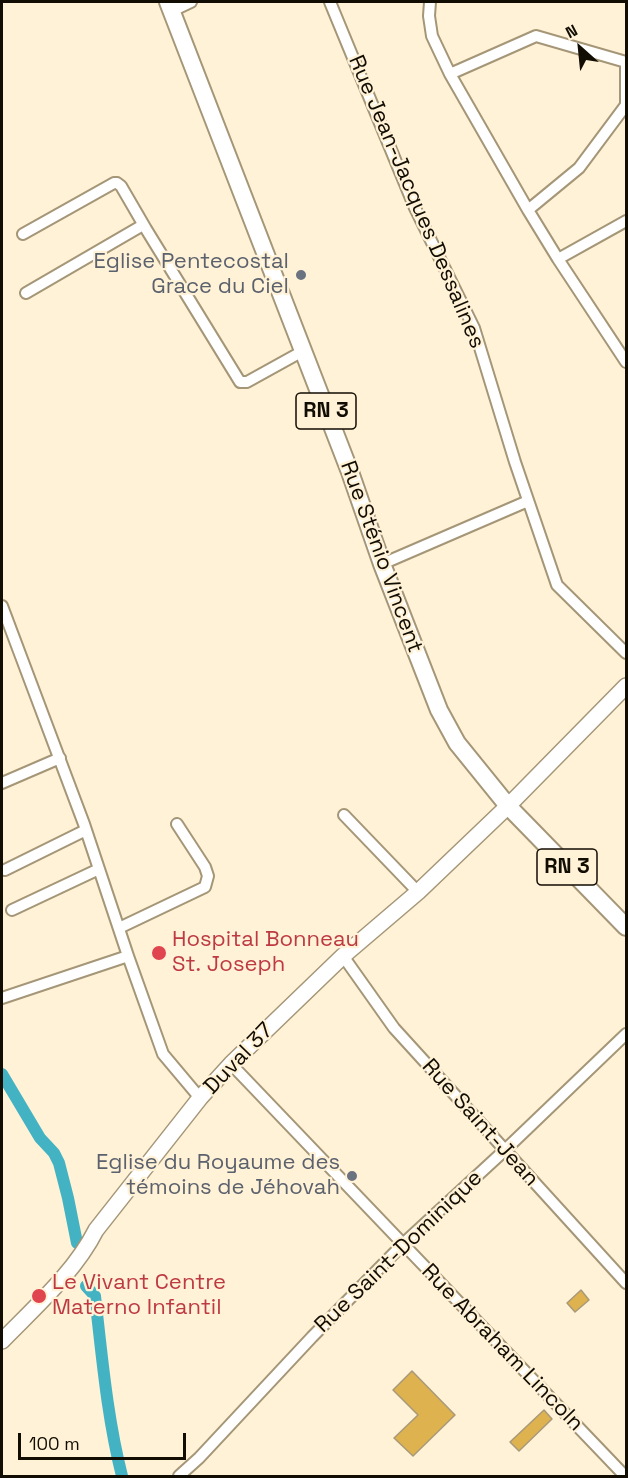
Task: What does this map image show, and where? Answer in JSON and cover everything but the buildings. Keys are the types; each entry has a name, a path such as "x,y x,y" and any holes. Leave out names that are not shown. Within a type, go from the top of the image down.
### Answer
{"main road":[{"name":"Rue Sténio Vincent","path":"170,6 350,472 382,564 439,710 457,743 508,806 627,927"}],"street":[{"path":"170,6 191,2"},
{"name":"Rue Jean-Jacques Dessalines","path":"330,2 415,208 474,328 556,585 627,653"},
{"path":"430,2 429,16 432,36 450,74 558,259 627,362"},
{"path":"450,74 536,36 626,62 626,105 579,168 528,210"},
{"path":"23,234 117,183 121,186 240,382 247,382 303,351"},
{"path":"558,259 627,221"},
{"path":"26,293 143,225"},
{"path":"382,564 528,501"},
{"path":"2,606 86,830 163,1054 200,1098"},
{"name":"Duval 37","path":"2,1341 48,1295 200,1098 231,1064 343,956 418,892 508,806 627,686"},
{"path":"2,783 60,758"},
{"path":"344,815 418,892"},
{"path":"119,928 205,887 208,876 205,867 177,824"},
{"path":"5,870 86,830"},
{"path":"12,910 99,869"},
{"path":"2,998 128,956"},
{"name":"Rue Saint-Jean","path":"343,956 394,1028 627,1283"},
{"name":"Rue Saint-Dominique","path":"179,1476 199,1458 403,1244 627,1034"},
{"name":"Rue Abraham Lincoln","path":"231,1064 625,1476"}],"waterway":[{"path":"2,1074 40,1138 54,1153 59,1163 77,1243"},
{"path":"86,1286 95,1296 109,1409 122,1476"}],"place":[{"name":"Eglise Pentecostal Grace du Ciel","path":"301,275"},
{"name":"Hospital Bonneau St. Joseph","path":"159,953"},
{"name":"Eglise du Royaume des témoins de Jéhovah","path":"352,1176"},
{"name":"Le Vivant Centre Materno Infantil","path":"39,1296"}]}
